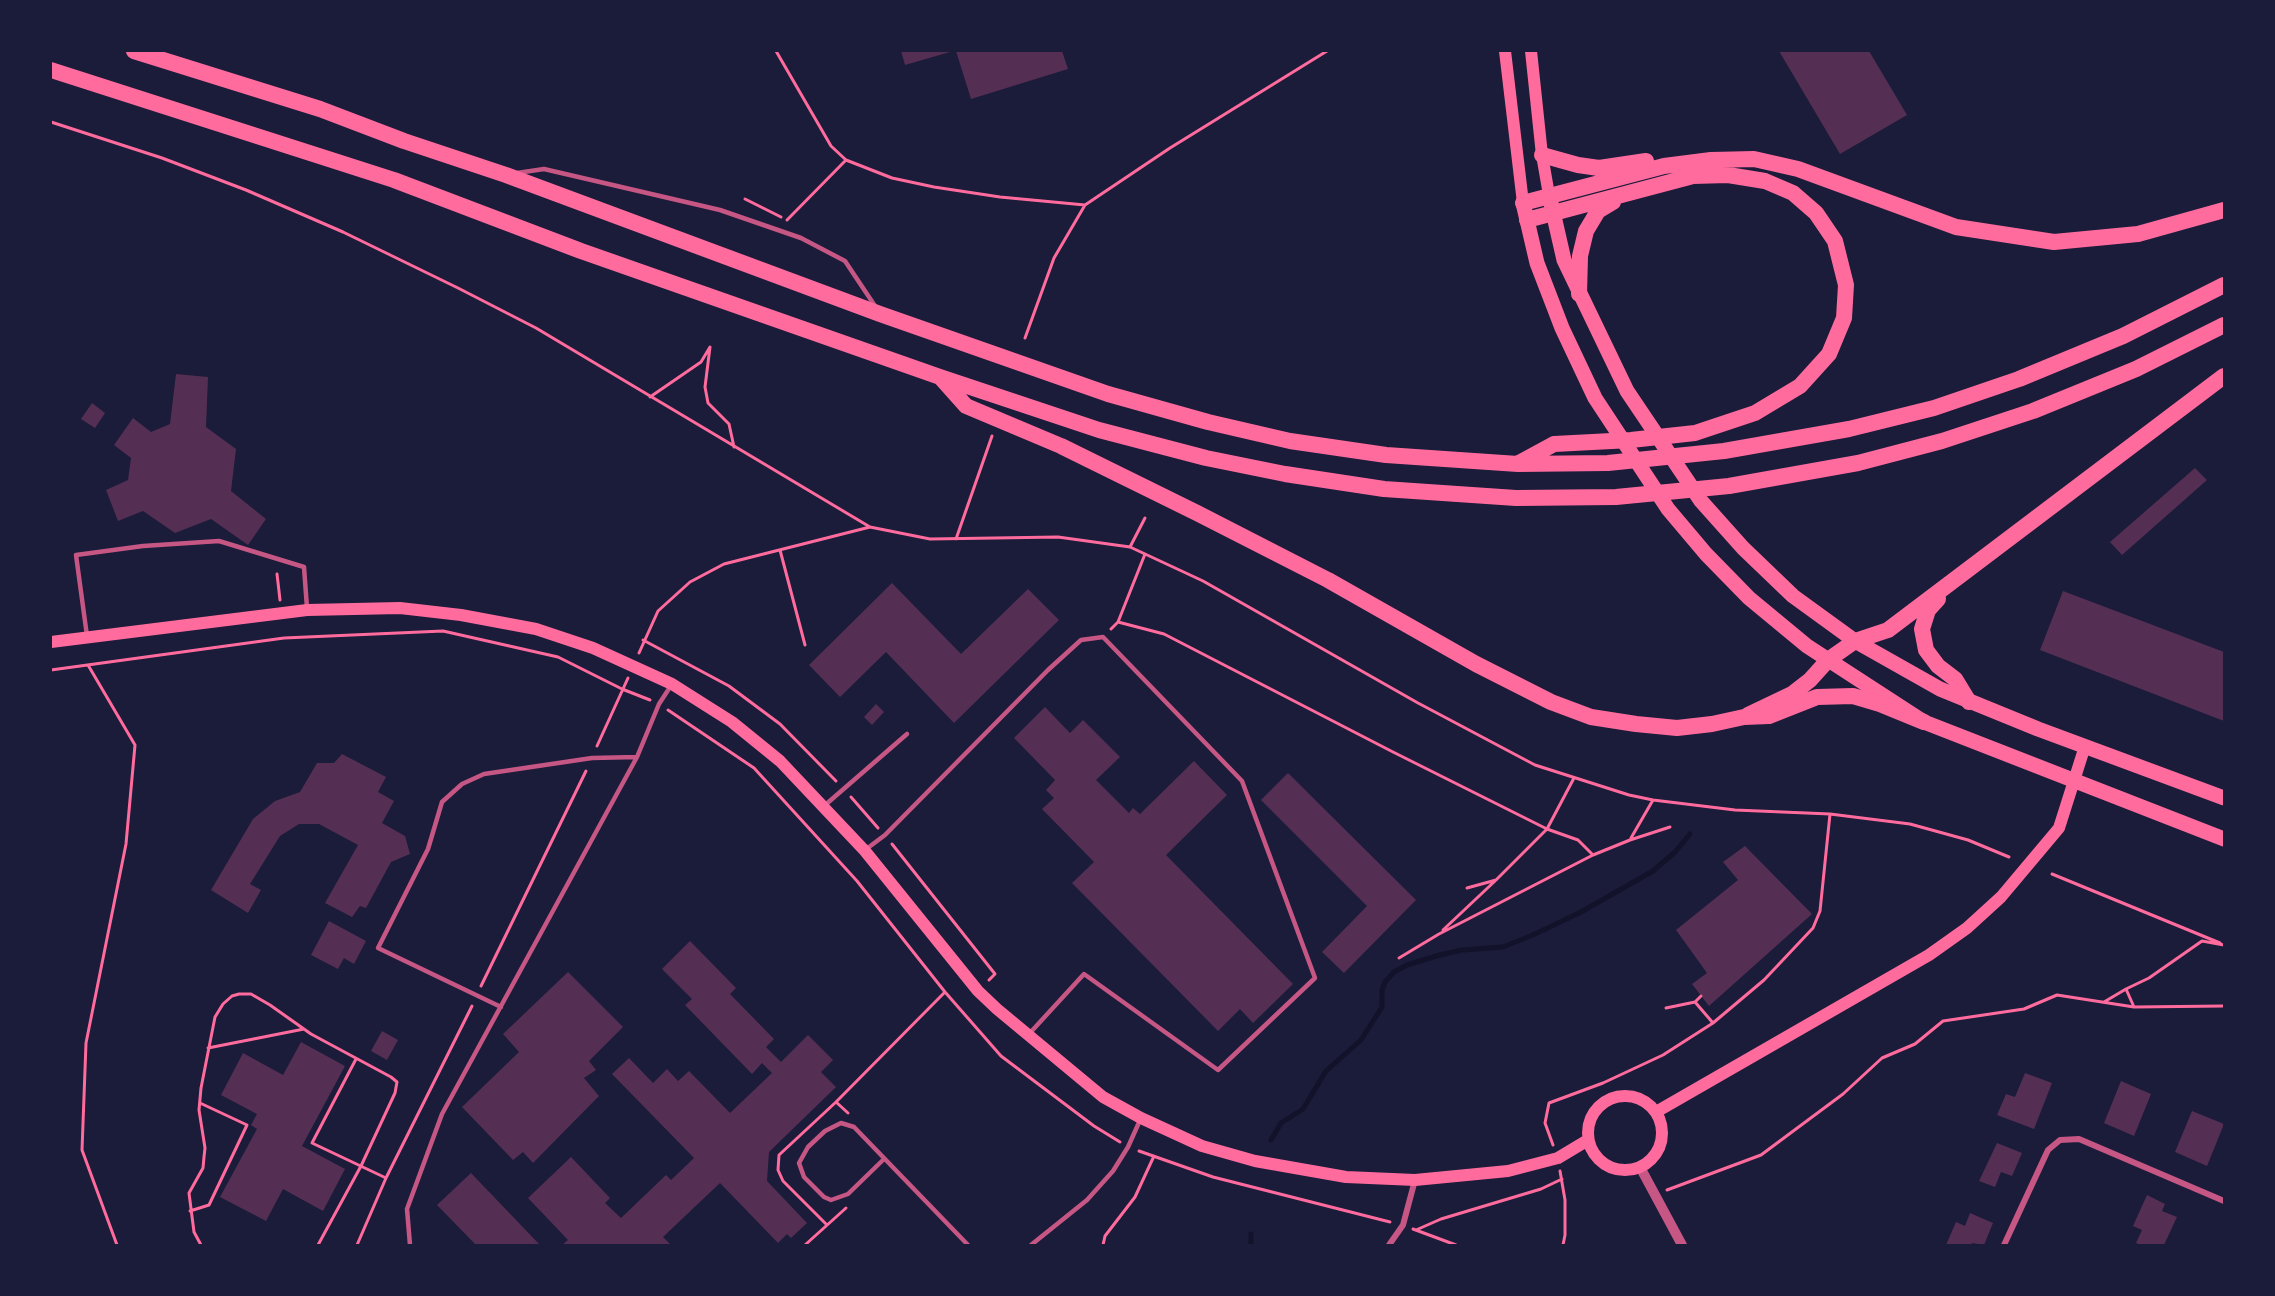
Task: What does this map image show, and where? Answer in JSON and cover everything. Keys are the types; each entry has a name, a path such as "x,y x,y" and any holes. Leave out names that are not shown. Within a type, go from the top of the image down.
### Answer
{"highway":[{"path":"134,51 320,109 404,141 506,175 880,314 1108,394 1208,422 1290,441 1386,455 1518,464 1608,463 1724,451 1849,429 1934,408 2019,379 2123,336 2224,285"},
{"path":"51,70 394,180 581,251 940,377 1099,430 1206,458 1285,474 1384,489 1516,498 1616,497 1729,486 1858,463 1942,441 2033,411 2136,369 2224,325"},
{"path":"1542,155 1599,168 1644,160 1664,166"},
{"path":"1523,203 1664,166 1711,160 1754,159 1798,169 1956,227 2055,242 2138,234 2224,210"},
{"path":"1518,464 1554,444 1631,440 1695,433 1755,413 1800,386 1829,354 1844,318 1846,285 1835,241 1816,213 1793,193 1766,181 1728,175 1692,176 1527,220"},
{"path":"1579,294 1580,256 1586,231 1598,211 1624,195"},
{"path":"1744,717 1792,694 1810,680 1828,660 1855,641 1888,630 2224,376"},
{"path":"940,377 966,406 1061,446 1197,513 1328,580 1476,664 1551,702 1591,717 1677,728 1744,717 1769,716 1817,697 1853,696 1924,722"},
{"path":"1952,582 1928,610 1922,629 1926,650 1938,666 1955,679 1969,702"}],"main road":[{"path":"1505,51 1523,203 1537,263 1562,328 1595,398 1668,509 1706,554 1749,598 1807,646 1924,722 2224,839"},
{"path":"1531,51 1542,155 1564,260 1627,391 1701,501 1743,549 1793,596 1855,641 1940,689 2224,798"},
{"path":"51,642 308,610 400,608 461,615 536,629 593,648 672,684 732,722 780,761 824,806 865,851 978,991 1027,1036 1103,1097 1141,1118 1203,1146 1254,1161 1346,1177 1415,1180 1508,1171 1558,1158 1588,1140"},
{"path":"1656,1112 1929,954 1966,928 2001,897 2059,828 2085,746"},
{"path":"1622,1095 1635,1097 1647,1103 1656,1112 1661,1130 1658,1149 1651,1159 1640,1167 1626,1170 1613,1168 1593,1152 1588,1140 1588,1128 1599,1106 1610,1099 1622,1095"}],"street":[{"path":"2004,1245 2048,1150 2060,1140 2079,1139 2224,1201"},
{"path":"1640,1167 1682,1245"},
{"path":"1389,1245 1403,1225 1415,1180"}],"lane":[{"path":"506,175 544,169 720,210 801,238 845,261 880,314"},
{"path":"87,638 76,555 143,546 219,541 304,567 308,610"},
{"path":"865,851 885,835 1048,670 1081,640 1103,637 1242,781 1315,978 1218,1070 1083,974 1027,1036"},
{"path":"410,1245 407,1209 442,1114 637,757 659,704 672,684"},
{"path":"824,806 906,734"},
{"path":"501,1007 378,948 428,849 442,802 462,784 484,774 592,758 637,757"},
{"path":"1031,1245 1087,1200 1113,1171 1141,1118"},
{"path":"884,1159 848,1194 831,1200 824,1197 804,1177 799,1163 802,1155 825,1131 841,1123 854,1127 968,1245"}],"path":[{"path":"776,51 831,146 846,160 892,178 934,187 1085,205"},
{"path":"1025,338 1054,258 1085,205 1170,148 1327,51"},
{"path":"51,122 162,158 246,190 343,232 517,318 612,372 650,397 870,527 930,539 1058,537 1130,547 1203,581 1535,765 1653,800 1735,810 1884,819 1922,826 1968,840 2009,857"},
{"path":"745,199 788,221 846,160"},
{"path":"650,397 701,362 710,347 705,387 708,403 729,424 734,447"},
{"path":"956,539 993,431"},
{"path":"1130,547 1144,518"},
{"path":"357,1245 386,1178 546,857 622,689 635,667 643,640 658,610 690,582 724,564 870,527"},
{"path":"780,550 805,645"},
{"path":"1103,637 1118,622 1145,554"},
{"path":"1118,622 1164,634 1548,829 1578,840 1593,855"},
{"path":"51,670 284,638 443,630 558,657 622,689 659,704 754,768 857,881 945,993 993,1048 1023,1074 1094,1126 1128,1146 1213,1176 1403,1225 1456,1245"},
{"path":"643,640 729,686 780,724 830,773 885,835 995,974 960,1008"},
{"path":"88,664 135,745 126,844 86,1043 84,1090 82,1150 117,1245"},
{"path":"1439,934 1548,829 1574,778"},
{"path":"1630,840 1653,800"},
{"path":"1563,1245 1565,1200 1562,1179 1558,1158 1545,1123 1550,1103 1603,1083 1663,1054 1713,1023 1764,980 1813,928 1820,911 1830,814"},
{"path":"1399,958 1439,934 1593,855 1670,827"},
{"path":"2052,874 2224,945"},
{"path":"1467,888 1496,880"},
{"path":"2102,1003 2149,978 2202,940 2224,945"},
{"path":"2126,989 2134,1007"},
{"path":"837,1101 945,993"},
{"path":"201,1245 194,1232 189,1193 203,1168 205,1148 199,1110 208,1048 215,1017 223,1004 232,996 250,994 304,1029 397,1082 395,1094 361,1166 318,1245"},
{"path":"1666,1008 1695,1002 1701,996"},
{"path":"1655,1194 1761,1155 1843,1094 1882,1058 1915,1044 1943,1022 2024,1009 2057,996 2134,1007 2224,1006"},
{"path":"1695,1002 1713,1023"},
{"path":"208,1048 304,1029"},
{"path":"356,1059 312,1143 386,1178"},
{"path":"190,1212 209,1205 247,1125 200,1103"},
{"path":"1102,1245 1105,1236 1134,1197 1154,1156"},
{"path":"1416,1230 1441,1219 1541,1188 1562,1179"}],"building":[{"path":"901,51 950,51 950,52 905,65"},
{"path":"956,51 1062,51 1068,69 971,99"},
{"path":"1779,51 1869,51 1907,115 1840,154"},
{"path":"176,374 208,377 206,427 236,449 231,491 266,519 248,545 211,519 175,533 143,511 118,521 106,490 128,480 131,458 114,445 133,418 151,432 170,424"},
{"path":"92,403 105,413 95,428 81,419"},
{"path":"2195,468 2207,480 2122,555 2110,542"},
{"path":"892,583 961,654 1028,589 1059,620 954,723 886,652 840,697 809,665"},
{"path":"2063,591 2224,652 2224,721 2040,650"},
{"path":"876,704 884,712 872,725 864,717"},
{"path":"1045,707 1070,733 1083,720 1120,757 1096,780 1129,813 1133,808 1140,814 1194,761 1227,795 1166,855 1293,984 1253,1023 1240,1009 1218,1031 1072,883 1094,862 1042,809 1054,798 1046,790 1055,780 1014,738"},
{"path":"342,754 386,777 378,792 394,801 382,823 405,836 410,854 391,862 366,908 360,906 352,917 325,903 358,845 319,824 299,824 280,836 250,884 261,890 248,913 211,890 253,819 275,801 300,792 317,763 334,763"},
{"path":"1288,773 1416,900 1344,973 1322,952 1367,906 1261,800"},
{"path":"1745,846 1812,914 1709,1006 1692,984 1707,973 1676,930 1738,880 1723,862"},
{"path":"329,921 366,941 354,964 344,958 338,969 311,955"},
{"path":"690,941 736,988 730,994 774,1039 766,1047 781,1062 808,1035 833,1060 821,1072 836,1087 769,1152 767,1181 807,1223 791,1238 787,1234 778,1243 720,1183 663,1237 671,1245 562,1245 568,1240 528,1198 571,1157 610,1198 605,1203 621,1218 666,1175 671,1180 694,1158 612,1074 629,1058 653,1083 667,1069 678,1081 689,1071 730,1113 772,1073 762,1063 752,1074 685,1005 692,999 662,969"},
{"path":"568,972 623,1027 589,1061 596,1070 584,1078 599,1096 533,1163 523,1152 513,1160 462,1107 519,1052 503,1034"},
{"path":"382,1031 398,1040 387,1060 371,1051"},
{"path":"301,1042 345,1066 302,1146 345,1169 323,1211 283,1189 266,1221 220,1197 257,1129 251,1125 257,1114 221,1095 243,1053 283,1075"},
{"path":"2025,1073 2052,1083 2034,1129 1997,1115 2006,1094 2015,1097"},
{"path":"2121,1081 2151,1094 2134,1136 2104,1123"},
{"path":"2192,1111 2224,1124 2207,1166 2175,1152"},
{"path":"1997,1143 2022,1153 2012,1176 2001,1172 1995,1187 1979,1181"},
{"path":"471,1173 540,1245 476,1245 437,1205"},
{"path":"2147,1195 2165,1204 2162,1211 2177,1217 2164,1245 2136,1243 2142,1230 2133,1226"},
{"path":"1970,1213 1993,1223 1984,1245 1972,1243 1971,1245 1946,1245 1956,1222 1965,1226"}],"waterway":[{"path":"1271,1140 1281,1123 1303,1109 1326,1071 1361,1040 1382,1007 1382,990 1385,982 1394,972 1407,965 1440,955 1462,950 1503,947 1533,935 1581,912 1653,871 1675,852 1690,834"},
{"path":"1251,1234 1251,1245"}]}
